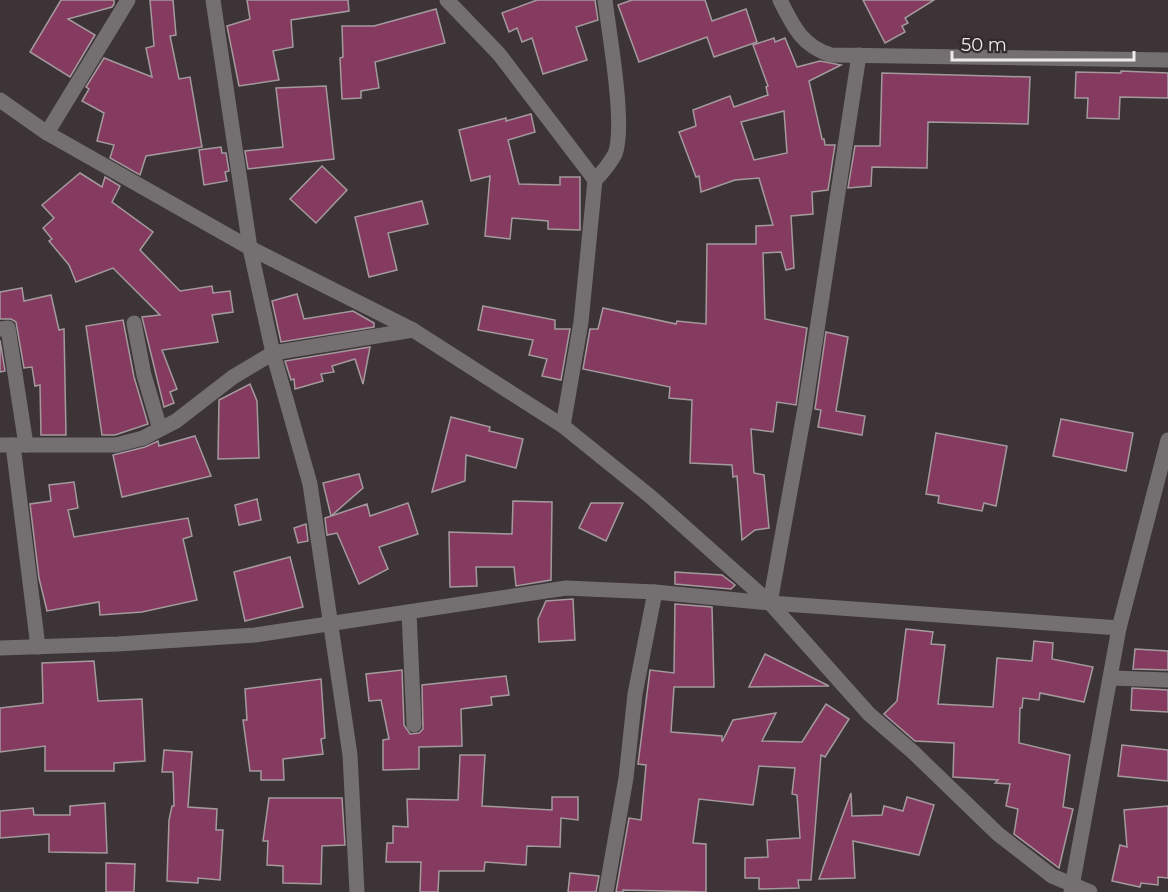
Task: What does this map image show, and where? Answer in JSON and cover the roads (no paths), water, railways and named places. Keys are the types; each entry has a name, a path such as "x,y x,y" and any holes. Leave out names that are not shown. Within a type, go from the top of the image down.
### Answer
{"street":[{"path":"47,133 128,0"},
{"path":"213,0 250,248 273,353 310,484 350,755 357,892"},
{"path":"447,0 499,54 595,180"},
{"path":"563,426 581,322 595,180 615,153 618,129 615,76 605,0"},
{"path":"780,0 796,33 807,44 831,55 1168,60"},
{"path":"770,603 805,408 860,55"},
{"path":"0,100 47,133 250,248 413,330 563,426 651,497 770,603 869,714 913,752 998,834 1072,889 1090,892"},
{"path":"134,323 144,375 160,429"},
{"path":"0,329 8,328 13,445 38,647"},
{"path":"13,445 116,445 143,438 176,421 233,377 273,353 413,330"},
{"path":"1072,889 1112,678 1119,628 1168,440"},
{"path":"0,648 255,635 566,588 655,592 770,603 1119,628"},
{"path":"606,892 626,778 635,694 655,592"},
{"path":"409,612 414,725"},
{"path":"1112,678 1168,681"}]}
